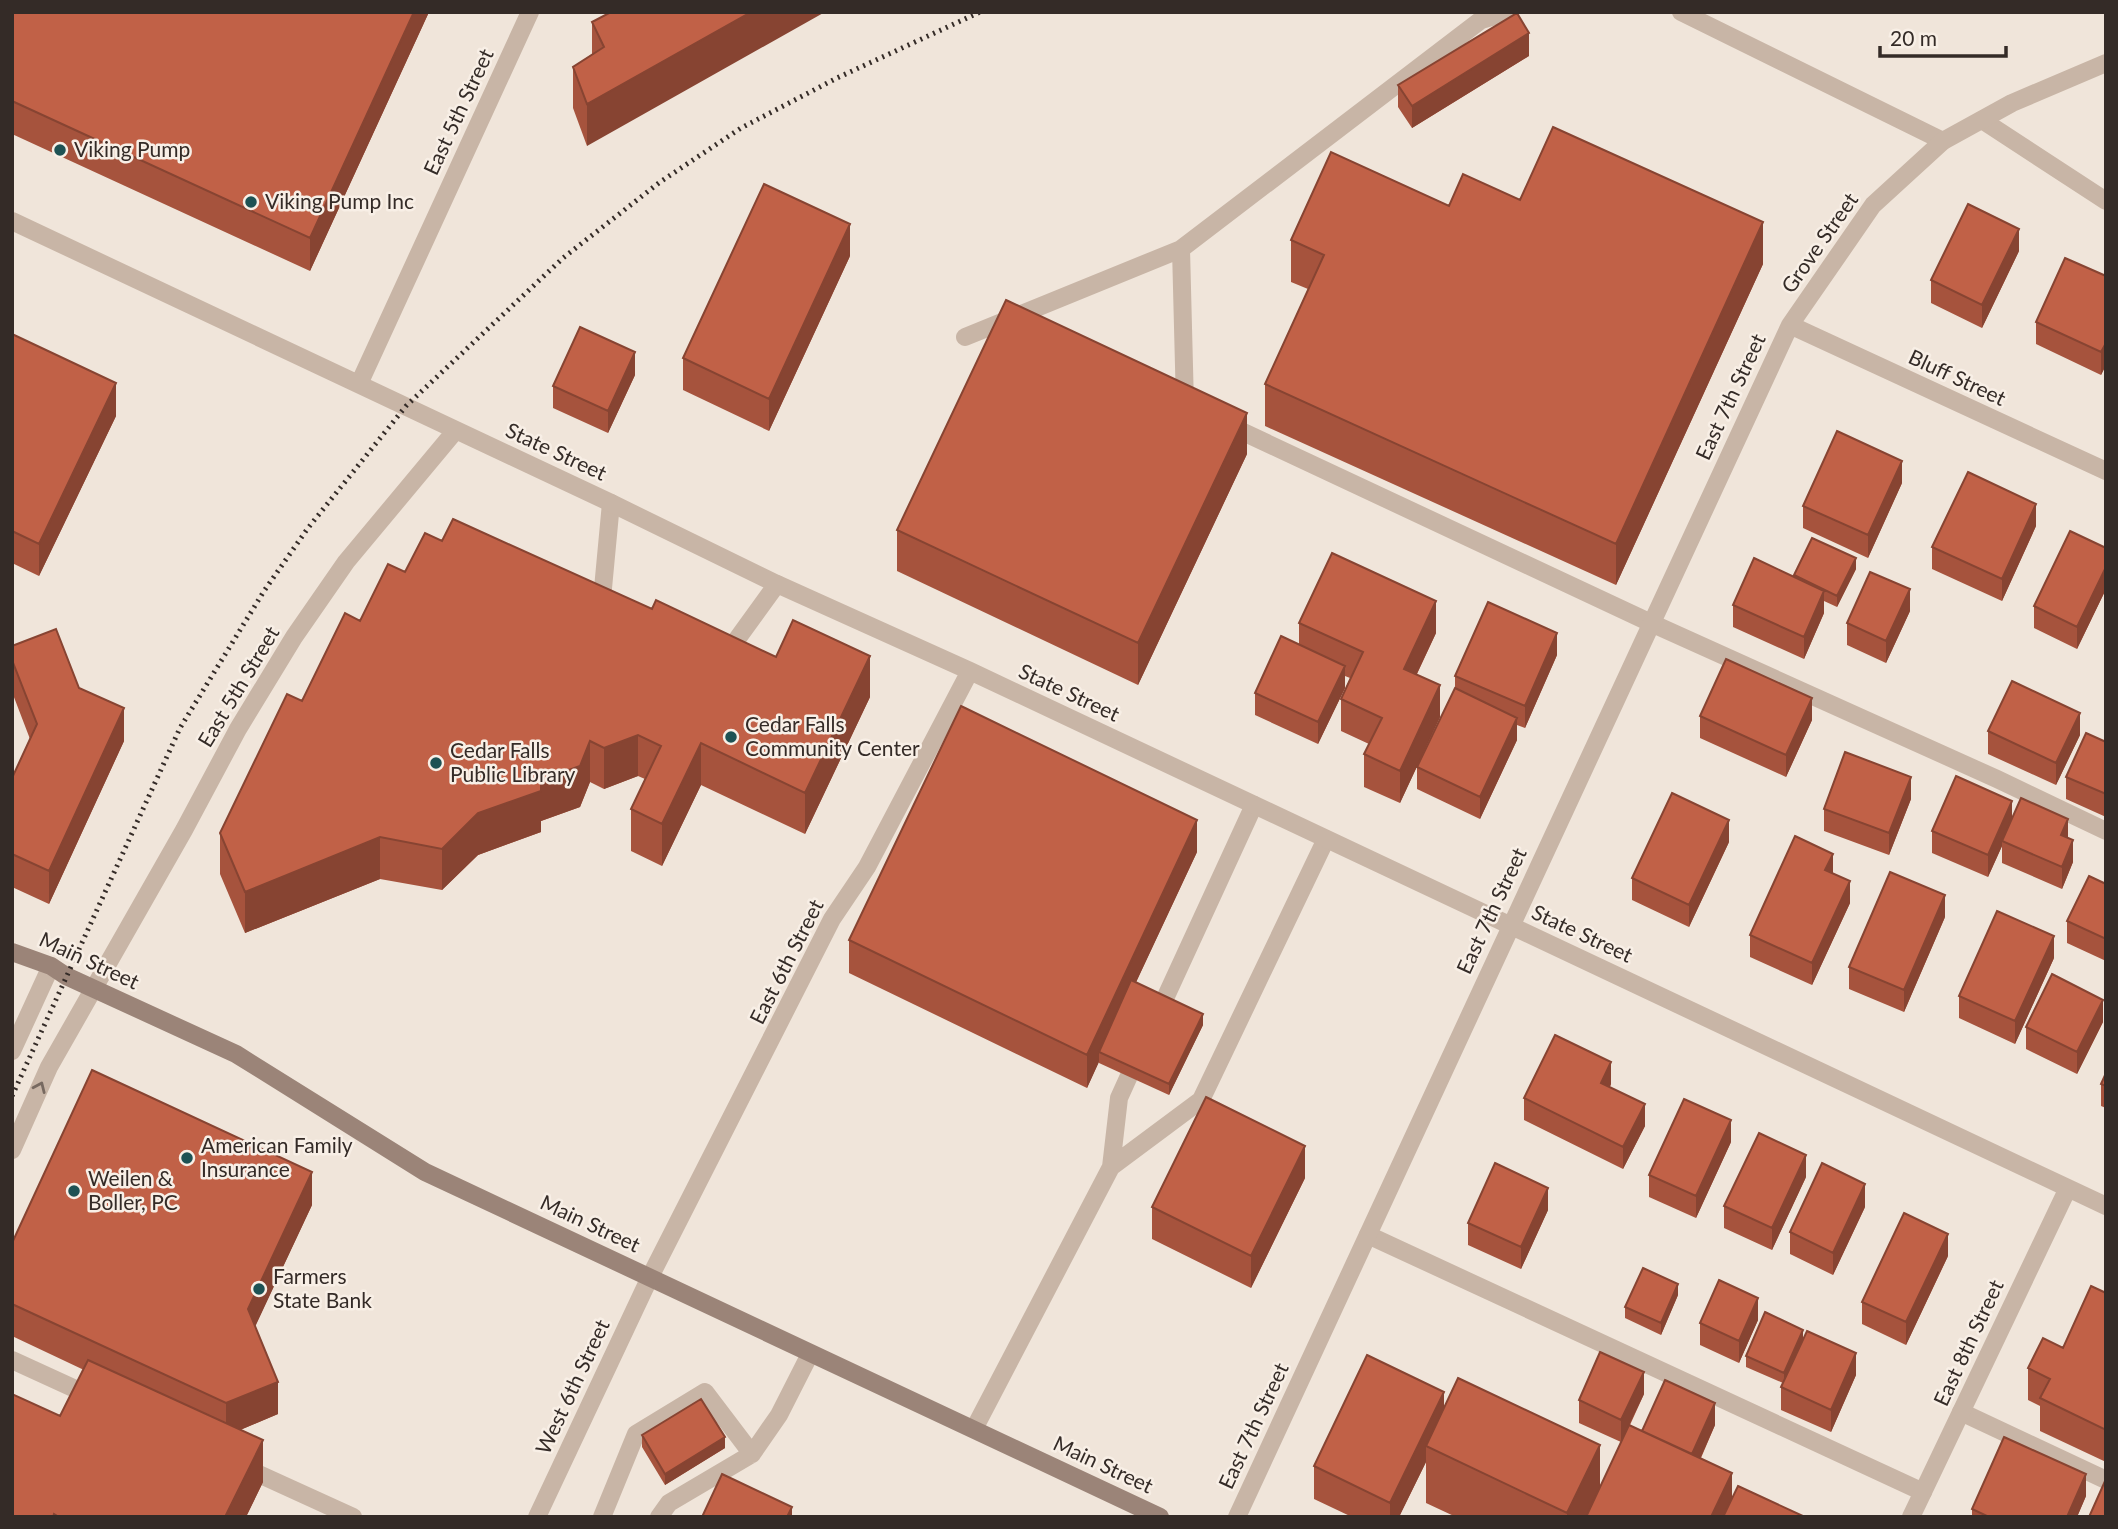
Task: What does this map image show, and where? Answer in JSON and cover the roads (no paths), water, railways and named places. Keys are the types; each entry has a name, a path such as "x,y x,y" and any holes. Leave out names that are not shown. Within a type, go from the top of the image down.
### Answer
{"main road":[{"name":"Main Street","path":"12,952 51,966 236,1054 425,1172 1160,1517"}],"street":[{"name":"East 5th Street","path":"359,384 530,12"},
{"path":"965,337 1181,249 1481,20 1508,12"},
{"path":"1681,12 1943,141"},
{"name":"Grove Street","path":"1790,325 1873,205 1943,141 2012,103 2106,63"},
{"path":"1982,120 2106,201"},
{"name":"State Street","path":"12,221 777,584 970,671 2106,1206"},
{"path":"1181,249 1185,405 1651,623 2106,831"},
{"name":"Bluff Street","path":"1790,325 2106,471"},
{"name":"East 7th Street","path":"1237,1517 1790,325"},
{"name":"East 5th Street","path":"12,1150 49,1067 184,830 238,729 294,636 346,562 456,430"},
{"path":"611,503 601,599 627,610"},
{"path":"702,642 727,653 777,584"},
{"name":"East 6th Street","path":"650,1277 832,919 867,867 970,671"},
{"path":"974,1429 1111,1167 1119,1098 1254,805"},
{"path":"1111,1167 1201,1100 1326,839"},
{"path":"12,1051 51,966"},
{"name":"East 8th Street","path":"1911,1517 2068,1188"},
{"path":"1368,1235 1923,1492"},
{"name":"West 6th Street","path":"538,1516 650,1277"},
{"path":"659,1517 669,1503 752,1454 779,1415 810,1354"},
{"path":"12,1360 111,1406"},
{"path":"602,1517 636,1434 705,1392 752,1454"},
{"path":"1961,1412 2106,1480"},
{"path":"222,1457 353,1517"}],"railway":[{"path":"12,1096 180,728 264,591 308,528 406,406 563,258 660,182 741,128 837,78 980,12"}],"place":[{"name":"Viking Pump","path":"60,150"},
{"name":"Viking Pump Inc","path":"251,202"},
{"name":"Cedar Falls Community Center","path":"731,737"},
{"name":"Cedar Falls Public Library","path":"436,763"},
{"name":"American Family Insurance","path":"187,1158"},
{"name":"Weilen & Boller, PC","path":"74,1191"},
{"name":"Farmers State Bank","path":"259,1289"}]}
